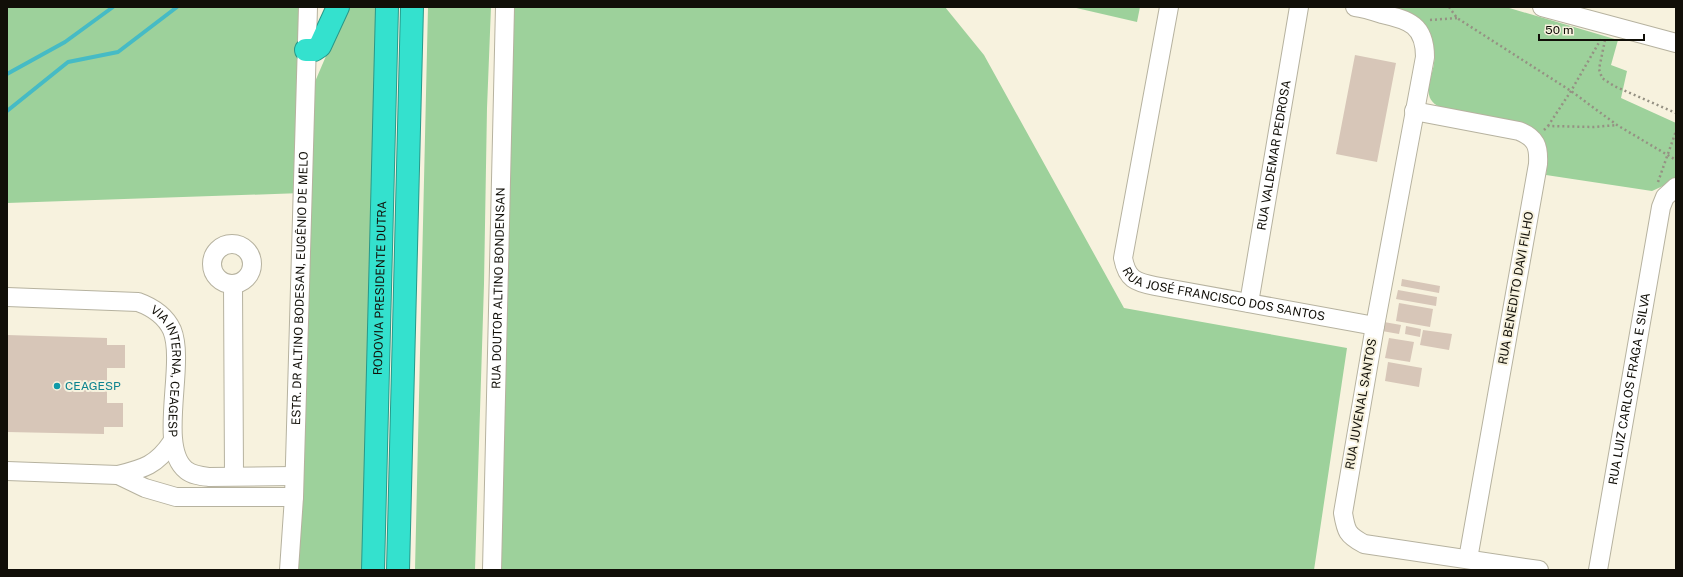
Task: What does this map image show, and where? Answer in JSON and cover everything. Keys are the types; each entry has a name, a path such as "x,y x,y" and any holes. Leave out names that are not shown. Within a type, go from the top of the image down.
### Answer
{"highway":[{"path":"306,50 314,50 320,46 338,7"},
{"name":"RODOVIA PRESIDENTE DUTRA","path":"372,570 387,7"},
{"name":"RODOVIA PRESIDENTE DUTRA","path":"398,570 412,7"}],"street":[{"name":"ESTR. DR ALTINO BODESAN, EUGÊNIO DE MELO","path":"289,570 294,497 308,7"},
{"name":"RUA DOUTOR ALTINO BONDENSAN","path":"492,570 505,7"},
{"name":"RUA JOSÉ FRANCISCO DOS SANTOS","path":"1169,7 1123,258 1125,270 1132,278 1144,284 1375,326"},
{"name":"RUA VALDEMAR PEDROSA","path":"1249,303 1298,7"},
{"path":"1355,7 1406,20 1416,28"},
{"path":"1542,7 1612,28 1676,43"},
{"name":"RUA JUVENAL SANTOS","path":"1416,28 1423,39 1425,48 1343,513 1345,527 1352,538 1364,544 1539,570"},
{"path":"1414,111 1519,131 1535,141"},
{"name":"RUA BENEDITO DAVI FILHO","path":"1468,559 1538,164 1539,152 1535,141"},
{"name":"RUA LUIZ CARLOS FRAGA E SILVA","path":"1598,570 1668,197"},
{"path":"233,284 234,476"},
{"name":"VIA INTERNA, CEAGESP","path":"7,298 138,302 153,308 164,318 172,330 176,346 172,442 185,470 197,476 209,478 234,476 294,476"},
{"path":"7,471 118,475 146,467 156,462 166,452 172,442"},
{"path":"118,475 146,488 176,497 294,497"}],"path":[{"path":"1449,7 1458,18 1571,91 1617,125 1676,160"},
{"path":"1416,28 1427,20 1458,18"},
{"path":"1535,141 1548,126 1571,91 1606,29 1612,28"},
{"path":"1612,28 1602,50 1599,69 1602,78 1614,86 1676,113"},
{"path":"1548,126 1593,127 1617,125"},
{"path":"1668,197 1656,186 1676,131"}],"green space":[{"path":"7,7 305,7 305,105 347,7 375,7 385,88 373,570 289,570 302,193 7,203"},
{"path":"428,7 491,7 475,570 415,570"},
{"path":"510,7 945,7 984,55 1124,308 1347,348 1314,570 490,570"},
{"path":"1072,7 1140,7 1137,22"},
{"path":"1387,7 1506,7 1618,40 1611,65 1627,71 1621,98 1676,123 1676,180 1652,191 1546,175 1546,147 1537,132 1440,107 1430,99 1429,88 1434,60 1434,50 1431,38"}],"building":[{"path":"1355,55 1396,63 1377,162 1336,154"},
{"path":"1402,279 1440,286 1439,293 1401,286"},
{"path":"1398,290 1437,297 1436,306 1396,299"},
{"path":"1399,303 1433,309 1430,327 1396,321"},
{"path":"1384,322 1401,325 1399,334 1382,331"},
{"path":"1406,326 1421,329 1420,337 1405,334"},
{"path":"1423,330 1452,334 1449,350 1420,345"},
{"name":"CEAGESP","path":"7,335 107,338 107,345 125,345 125,368 107,368 107,403 123,403 123,427 104,427 104,434 7,432"},
{"path":"1389,338 1414,342 1410,362 1385,358"},
{"path":"1388,362 1422,368 1419,387 1385,381"}],"waterway":[{"path":"7,74 65,42 113,7"},
{"path":"7,111 68,62 118,52 177,7"}],"place":[{"name":"CEAGESP","path":"57,386"}]}
